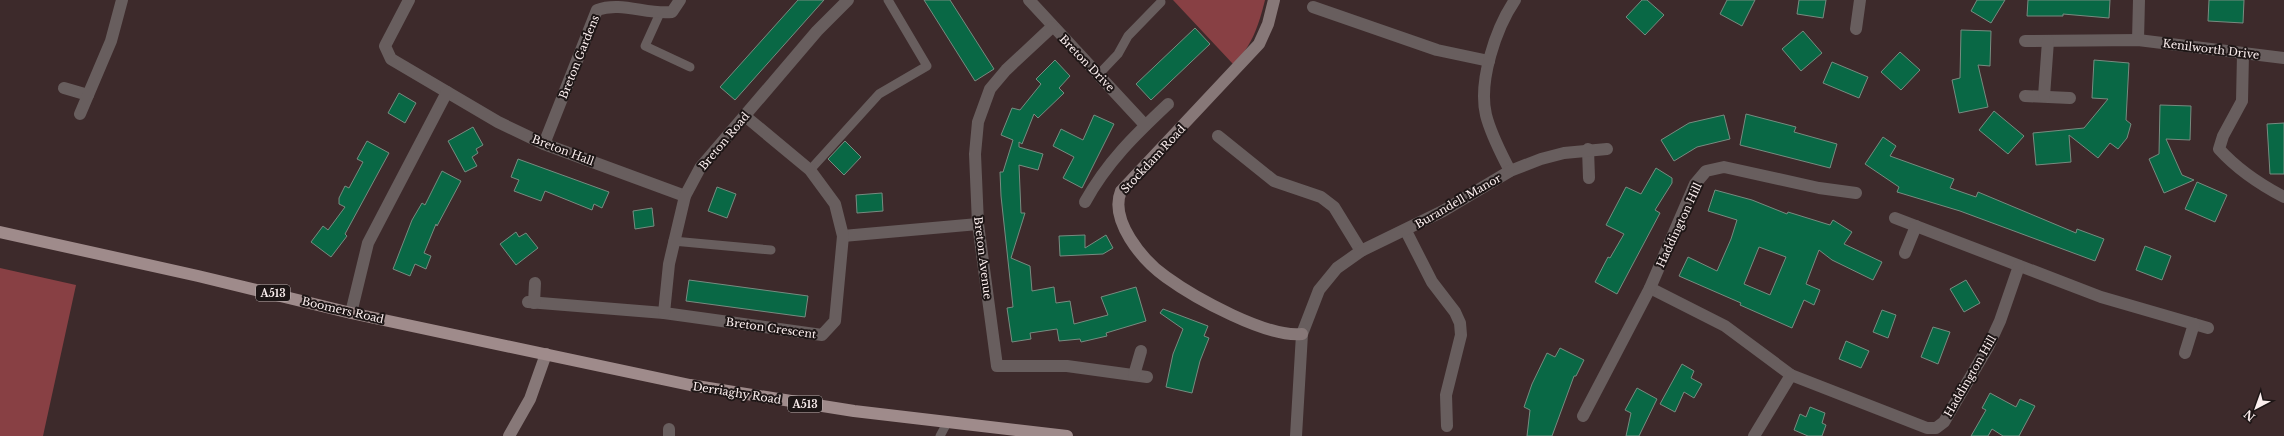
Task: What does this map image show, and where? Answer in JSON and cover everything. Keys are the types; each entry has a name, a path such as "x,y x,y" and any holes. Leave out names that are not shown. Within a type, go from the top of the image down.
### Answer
{"main road":[{"name":"Boomers Road","path":"0,232 198,276 351,313 546,354"},
{"name":"Derriaghy Road","path":"546,354 690,385 854,411 1067,436"}],"street":[{"path":"80,114 110,41 122,0"},
{"name":"Breton Hall","path":"409,0 384,46 391,59 498,122 544,144 684,196"},
{"path":"660,13 672,12 680,0"},
{"name":"Breton Road","path":"664,313 673,241 684,196 700,168 817,31 848,0"},
{"name":"Breton Drive","path":"1029,0 1052,27 1099,74 1146,125"},
{"name":"Stockdam Road","path":"1274,0 1268,24 1259,44 1121,191 1117,201 1117,210 1127,234 1142,254 1165,276 1244,320 1292,336 1302,334"},
{"name":"Burandell Manor","path":"1510,171 1492,136 1486,113 1485,90 1489,61 1499,29 1514,0"},
{"path":"1856,29 1860,0"},
{"path":"2138,40 2139,0"},
{"name":"Breton Gardens","path":"544,144 597,10 608,6 660,13"},
{"path":"1313,7 1437,50 1489,61"},
{"name":"Breton Avenue","path":"1052,27 1006,70 990,89 978,122 975,154 978,224 997,366 1067,366 1147,377"},
{"name":"Kenilworth Drive","path":"2025,41 2138,40 2284,58"},
{"path":"2044,96 2048,41"},
{"path":"2243,54 2242,102 2223,136 2220,149 2232,163 2261,185 2284,196"},
{"path":"64,88 88,95"},
{"path":"351,313 368,243 446,92"},
{"path":"2024,96 2070,98"},
{"path":"1085,202 1099,177 1115,155 1168,104"},
{"name":"Breton Crescent","path":"535,283 531,303 664,313 822,335 835,321 843,236 835,204 810,170 745,116"},
{"path":"1218,136 1274,181 1321,197 1334,207 1361,252"},
{"path":"1588,149 1589,178"},
{"name":"Burandell Manor","path":"1296,436 1302,334 1319,290 1338,268 1361,252 1406,231 1510,171 1541,159 1588,149 1607,149"},
{"name":"Haddington Hill","path":"1583,416 1650,288 1695,184 1706,171 1724,167 1819,188 1856,194"},
{"path":"1895,218 2100,297 2208,328"},
{"path":"843,236 978,224"},
{"path":"1905,253 1916,226"},
{"name":"Burandell Manor","path":"1406,231 1432,282 1455,312 1460,323 1461,335 1446,394 1448,426"},
{"name":"Haddington Hill","path":"1650,288 1725,326 1791,375 1927,428 1936,428 1944,422 1988,347 2000,321 2019,266"},
{"path":"2185,353 2194,324"},
{"path":"1134,375 1141,351"},
{"path":"509,436 530,400 546,354"},
{"path":"1754,436 1791,375"}],"lane":[{"path":"810,170 879,94 927,66 888,0"},
{"path":"1099,74 1118,54 1128,36 1161,2"},
{"path":"660,13 645,46 690,67"},
{"path":"673,241 771,250"},
{"path":"940,436 948,421"}],"shaded area":[{"path":"1173,0 1265,0 1260,18 1250,43 1233,64"},
{"path":"0,268 76,285 43,436 0,436"}],"building":[{"path":"798,0 824,0 735,100 720,87"},
{"path":"924,0 950,0 994,69 975,81"},
{"path":"1642,0 1647,0 1664,15 1645,35 1626,17"},
{"path":"1727,0 1755,0 1742,26 1720,14"},
{"path":"1799,0 1826,0 1823,18 1797,14"},
{"path":"1977,0 2005,0 1991,23 1971,11"},
{"path":"2028,0 2110,0 2109,18 2063,14 2063,16 2027,16"},
{"path":"2209,0 2244,0 2243,23 2208,21"},
{"path":"1195,28 1210,44 1151,100 1136,84"},
{"path":"1961,30 1991,31 1990,66 1978,65 1988,107 1959,113 1952,80 1960,78"},
{"path":"1803,31 1822,53 1801,71 1782,49"},
{"path":"1900,52 1920,70 1901,90 1881,72"},
{"path":"1055,60 1070,76 1059,88 1064,93 1038,118 1034,114 1022,144 1019,142 1019,147 1043,154 1038,170 1019,165 1021,213 1025,213 1011,258 1030,266 1032,291 1054,287 1056,303 1070,301 1074,324 1108,315 1101,297 1136,287 1146,321 1106,333 1107,336 1081,342 1080,339 1059,341 1057,329 1030,333 1031,339 1012,342 1007,308 1013,307 1001,196 1000,172 1003,172 1013,140 1001,135 1012,108 1020,110 1041,84 1036,79"},
{"path":"2094,60 2129,63 2126,120 2131,124 2127,138 2118,149 2110,143 2098,158 2069,135 2071,162 2036,165 2033,133 2084,128 2108,99 2092,98"},
{"path":"1832,62 1868,77 1859,98 1823,83"},
{"path":"399,93 416,103 405,123 388,113"},
{"path":"2160,105 2191,106 2190,140 2166,139 2182,175 2194,180 2164,193 2149,159 2159,154"},
{"path":"1994,111 2024,136 2008,154 1979,130"},
{"path":"1746,114 1796,127 1794,132 1837,144 1830,168 1740,145"},
{"path":"1094,115 1114,124 1082,188 1063,178 1074,157 1053,146 1061,129 1083,140"},
{"path":"1724,115 1730,139 1697,147 1674,161 1661,140 1689,123"},
{"path":"2284,123 2284,174 2270,174 2267,124"},
{"path":"473,127 483,145 476,149 478,153 472,157 477,166 465,172 448,141"},
{"path":"1883,137 1896,146 1890,156 1954,179 1950,188 1976,197 1978,192 2076,233 2077,229 2104,239 2095,261 1960,211 1897,192 1899,187 1865,164"},
{"path":"367,141 389,153 345,234 347,236 331,257 311,242 323,226 328,230 345,207 339,204 339,198 345,186 349,188 363,162 357,159"},
{"path":"845,141 861,157 844,175 828,159"},
{"path":"518,159 609,192 602,208 594,204 592,210 545,191 541,201 514,191 519,180 511,177"},
{"path":"1656,168 1672,178 1672,183 1655,210 1660,213 1617,294 1595,282 1608,257 1610,258 1624,234 1606,225 1626,187 1641,194"},
{"path":"442,171 461,181 437,226 436,224 424,253 431,256 426,269 415,264 410,276 393,269 412,220 422,203 425,205"},
{"path":"2197,182 2227,195 2215,222 2185,209"},
{"path":"717,187 736,194 727,218 708,211"},
{"path":"1715,190 1752,200 1787,214 1788,212 1830,225 1833,220 1852,232 1844,244 1882,262 1873,280 1832,260 1819,250 1806,284 1820,290 1814,305 1804,300 1792,328 1740,305 1741,303 1679,276 1688,257 1717,271 1731,239 1737,220 1708,211","holes":["1759,247 1786,257 1770,295 1744,284"]},
{"path":"882,193 883,211 857,213 856,195"},
{"path":"652,208 654,226 635,229 633,211"},
{"path":"516,232 519,237 526,233 538,248 516,265 500,244"},
{"path":"1085,235 1085,248 1106,235 1113,248 1103,254 1060,256 1059,236"},
{"path":"2145,246 2171,256 2162,280 2136,270"},
{"path":"689,280 808,296 805,317 686,301"},
{"path":"1966,280 1980,303 1964,312 1950,289"},
{"path":"1163,309 1208,326 1204,336 1209,338 1200,361 1192,393 1166,387 1173,354 1183,329 1160,313"},
{"path":"1882,310 1896,315 1888,338 1873,332"},
{"path":"1933,327 1950,332 1938,364 1921,357"},
{"path":"1846,341 1869,351 1861,368 1839,359"},
{"path":"1560,348 1584,360 1576,376 1574,376 1552,436 1527,436 1530,410 1524,407 1532,384 1547,353 1555,357"},
{"path":"1682,364 1694,371 1691,378 1702,384 1694,398 1684,392 1675,412 1660,404"},
{"path":"1637,388 1657,399 1639,436 1626,436 1631,413 1625,410"},
{"path":"1990,393 2016,407 2020,399 2035,406 2019,436 2003,436 1992,429 1988,436 1971,436 1986,410 1982,408"},
{"path":"1810,407 1825,413 1822,423 1826,425 1822,436 1808,436 1794,430 1800,414 1806,417"}]}
